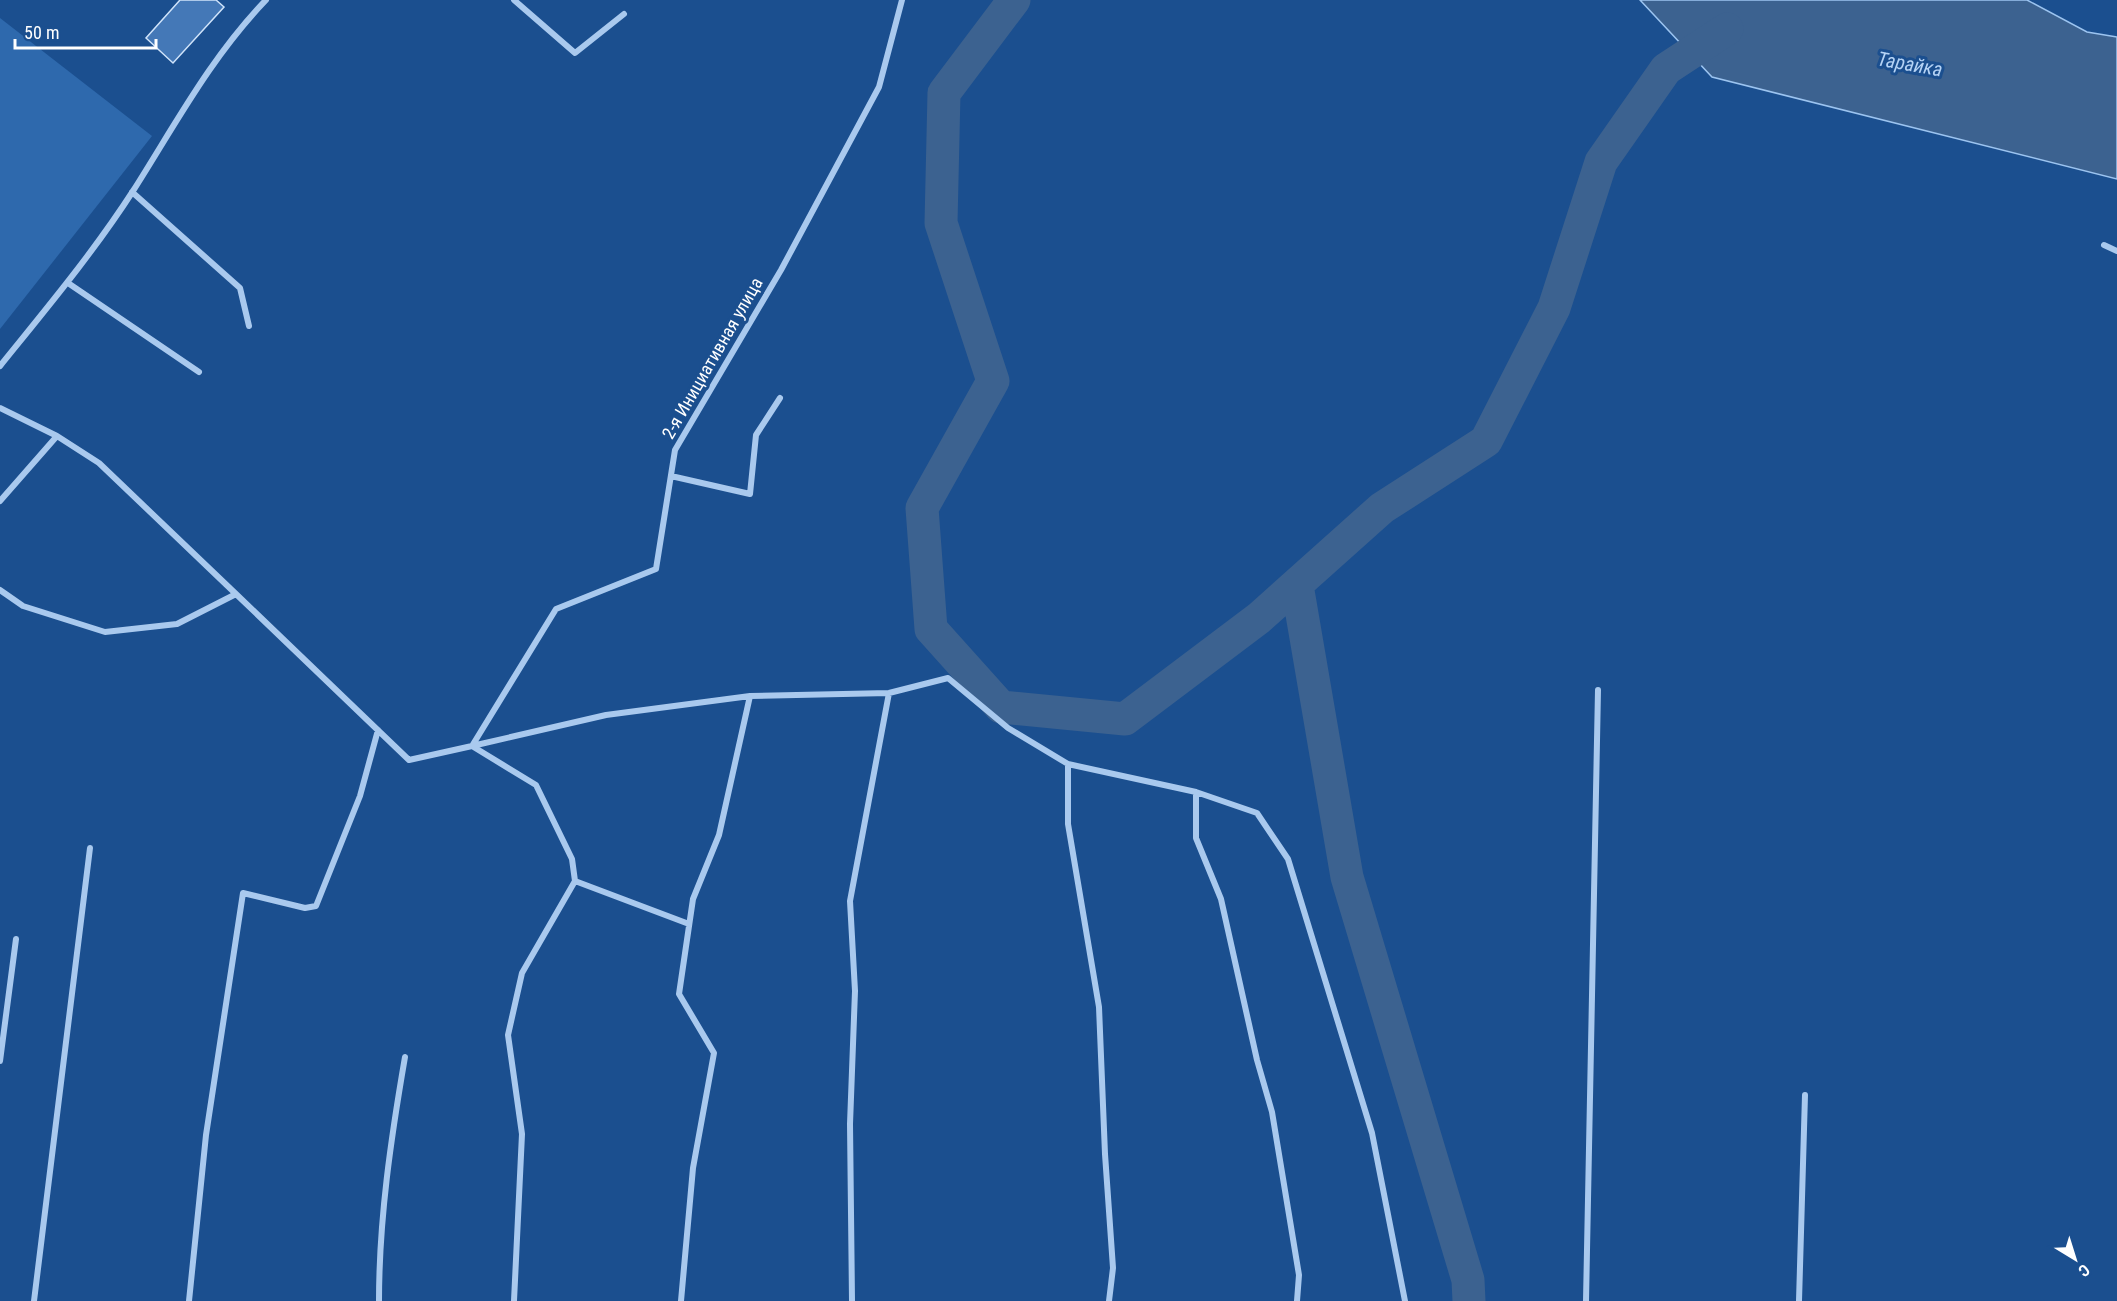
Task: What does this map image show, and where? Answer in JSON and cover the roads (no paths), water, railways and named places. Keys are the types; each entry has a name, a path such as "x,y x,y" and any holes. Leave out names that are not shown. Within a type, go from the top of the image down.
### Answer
{"street":[{"path":"0,366 68,283 132,192 198,84 238,29 266,0"},
{"path":"514,0 575,53 624,14"},
{"name":"2-я Инициативная улица","path":"471,746 556,609 656,569 675,450 781,270 879,87 902,0"},
{"path":"132,192 240,288 249,326"},
{"path":"2104,245 2117,251"},
{"path":"68,283 199,372"},
{"path":"670,476 750,494 756,435 780,398"},
{"path":"0,408 57,436 99,463 409,760 606,715 750,696 889,693 948,678 1008,728 1068,764 1196,792 1257,813 1287,860 1372,1133 1405,1301"},
{"path":"0,501 57,436"},
{"path":"0,590 23,606 105,633 177,624 236,594"},
{"path":"1586,1301 1598,690"},
{"path":"852,1301 850,1124 855,990 850,901 889,693"},
{"path":"681,1301 693,1168 714,1053 679,994 693,899 719,835 750,696"},
{"path":"189,1301 206,1135 243,893 305,908 316,906 360,796 378,730"},
{"path":"471,746 536,785 572,859 575,881 522,973 508,1035 522,1134 514,1301"},
{"path":"1068,764 1068,824 1099,1007 1105,1154 1113,1268 1108,1301"},
{"path":"1196,792 1196,838 1221,899 1257,1060 1272,1112 1299,1275 1297,1301"},
{"path":"34,1301 90,848"},
{"path":"575,881 689,924"},
{"path":"0,1061 16,939"},
{"path":"379,1301 379,1263 389,1147 405,1057"},
{"path":"1799,1301 1805,1095"}],"water":[{"name":"Тарайка","path":"1640,0 2027,0 2087,32 2117,37 2117,179 1712,77"}],"waterway":[{"path":"1014,0 944,93 941,223 993,381 922,508 931,629 1001,707 1125,719 1259,618 1382,508 1486,441 1554,308 1601,162 1666,69 1727,29"},
{"path":"1297,585 1347,877 1468,1280 1469,1301"}]}
